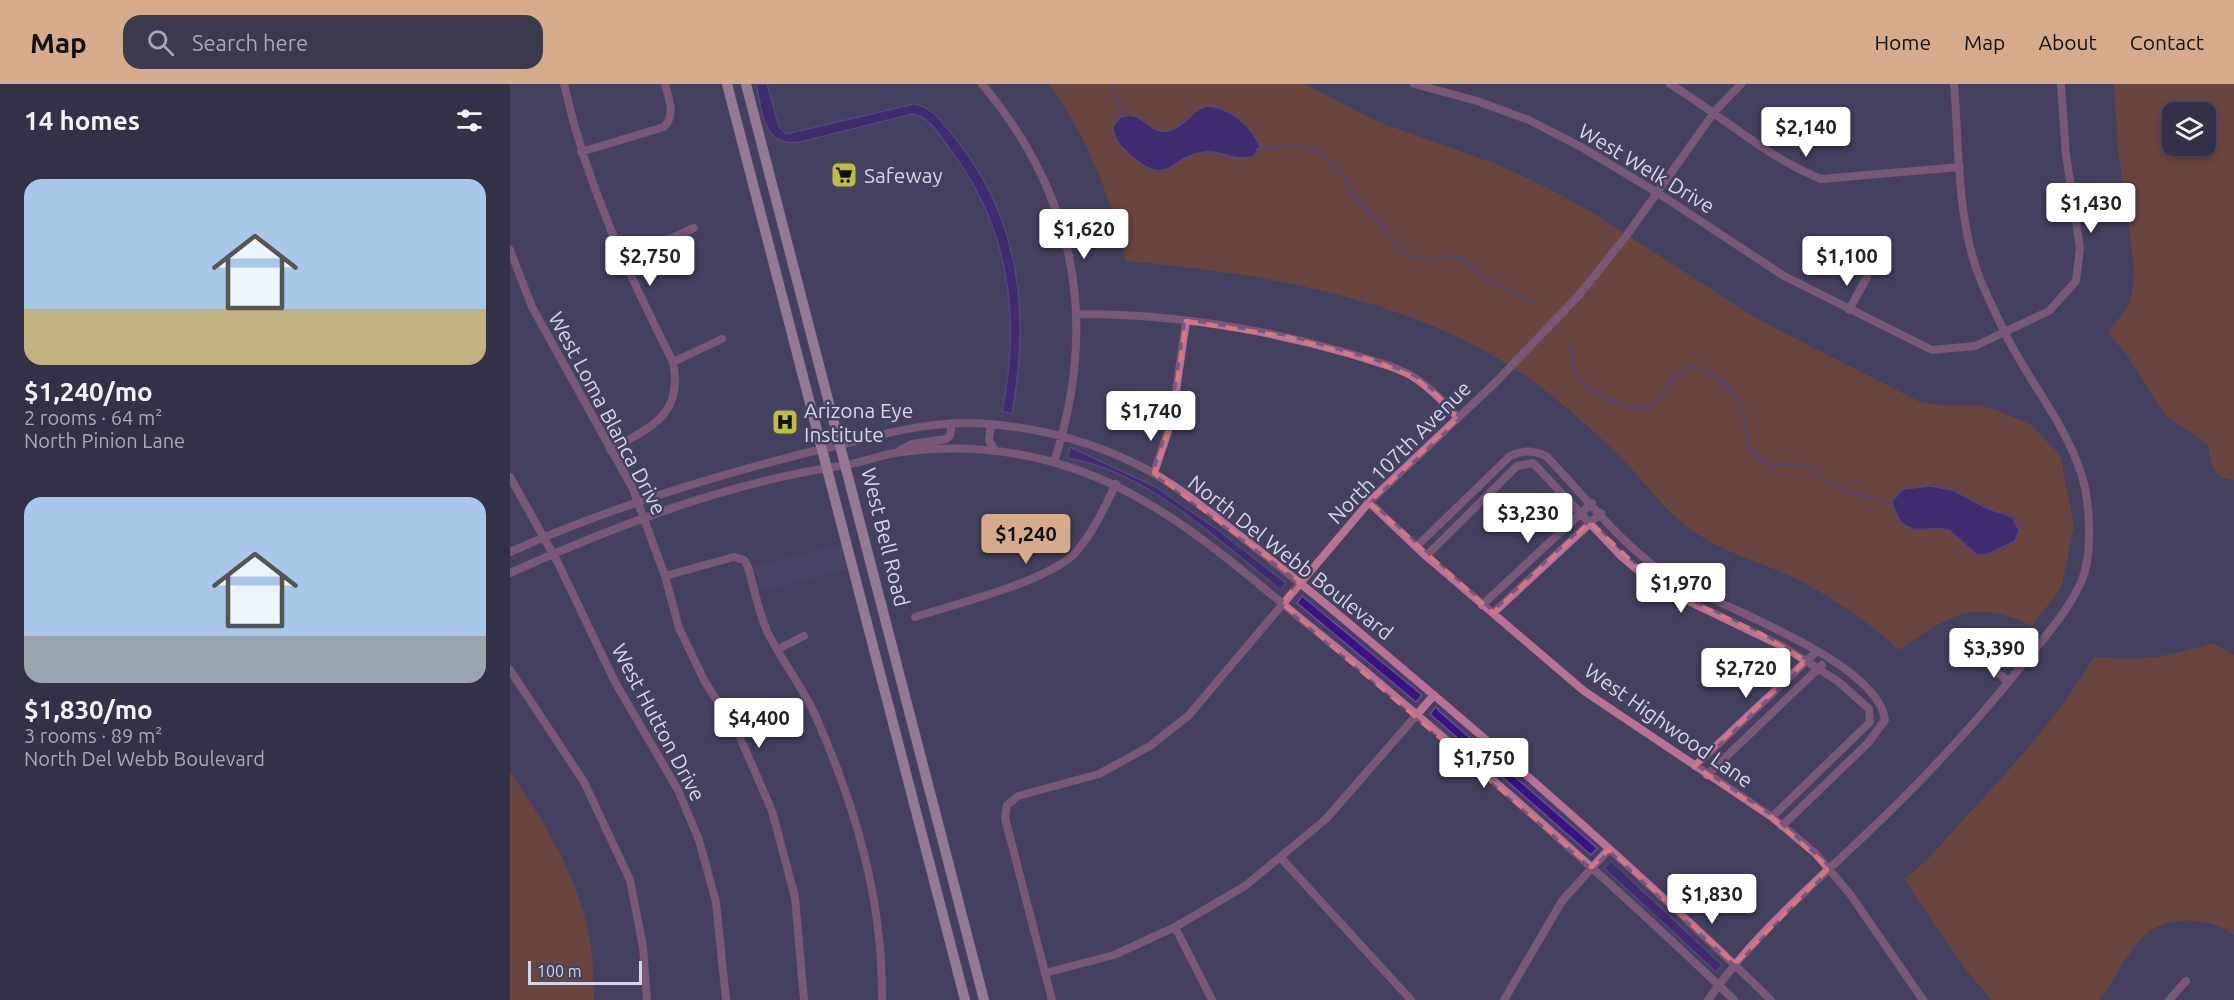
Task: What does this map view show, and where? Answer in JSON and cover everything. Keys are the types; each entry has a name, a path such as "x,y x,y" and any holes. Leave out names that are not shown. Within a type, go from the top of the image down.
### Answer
{"main road":[{"name":"West Bell Road","path":"727,84 965,1000"},
{"name":"West Bell Road","path":"746,84 847,465 984,1000"},
{"path":"769,246 788,240"}],"street":[{"path":"564,84 581,152 621,260 673,362 675,392 663,417 656,424 610,450"},
{"path":"581,152 664,127 670,121 672,109 665,84"},
{"path":"982,84 1016,128 1047,185 1069,253 1077,314 1073,386 1054,462"},
{"name":"West Welk Drive","path":"1414,84 1529,120 1583,148 1658,193 1784,276 1932,350 1974,346 2049,311 2076,281 2080,248 2066,155 2061,84"},
{"path":"1670,84 1715,111 1767,149 1804,172 1821,179 1960,167"},
{"name":"North 107th Avenue","path":"1045,973 1005,818 1007,805 1018,796 1100,774 1150,746 1189,715 1369,502 1458,418 1580,294 1658,193 1715,111 1741,84"},
{"path":"1708,1000 1735,964 1941,758 2009,682 2067,609 2083,578 2089,538 2087,498 2081,473 2069,443 2004,331 1976,268 1966,220 1954,84"},
{"path":"621,260 694,228"},
{"name":"West Loma Blanca Drive","path":"510,250 532,307 637,501 665,576 679,628 705,682 739,735 772,811 795,897 804,1000"},
{"path":"1849,310 1867,277"},
{"path":"1077,314 1186,321 1287,337 1386,365 1414,377 1427,386 1458,418"},
{"path":"1154,473 1172,418 1186,321"},
{"path":"673,362 722,339"},
{"path":"894,453 912,444 946,439 950,436 952,423"},
{"name":"North Del Webb Boulevard","path":"510,552 637,501 700,480 889,432 952,423 991,424 1062,436 1154,473 1204,507 1300,582 1434,695 1608,849 1735,964 1771,1000"},
{"path":"991,424 989,440 995,451"},
{"name":"North Del Webb Boulevard","path":"510,573 644,517 768,480 825,467 847,465 894,453 957,448 995,451 1054,462 1116,484 1189,528 1417,714 1592,867 1734,1000"},
{"path":"1416,547 1510,456 1519,452 1537,452 1546,456 1637,552 1670,577 1719,603 1775,627 1828,659 1871,692 1880,702 1885,720 1868,744 1782,826"},
{"path":"1426,556 1517,466 1533,463 1622,557 1657,586 1701,609 1761,634 1819,668 1869,709 1870,722 1772,817"},
{"name":"West Hutton Drive","path":"510,477 553,554 615,682 678,790 699,840 716,902 726,1000"},
{"path":"915,617 1014,585 1052,569 1076,552 1116,484"},
{"name":"West Highwood Lane","path":"1369,502 1426,556 1584,692 1772,817 1829,868 1923,1000"},
{"path":"1482,605 1592,503"},
{"path":"1493,613 1601,513"},
{"path":"665,576 734,557 744,560 748,567 769,637 815,714 848,792 861,837 882,951 882,1000"},
{"path":"778,650 804,636"},
{"path":"1695,766 1816,652"},
{"path":"1707,775 1828,659"},
{"path":"510,670 584,782 630,880 644,947 647,1000"},
{"path":"1996,672 2009,682"},
{"path":"1052,1000 1045,973 1114,955 1175,927 1245,886 1281,858 1338,807 1434,695"},
{"path":"1504,1000 1562,901 1608,849"},
{"path":"1281,858 1411,1000"},
{"path":"1175,927 1212,1000"},
{"path":"2169,1000 2186,981"}],"highlighted area":[{"path":"1186,321 1287,337 1372,360 1414,377 1438,396 1458,418 1369,502 1493,613 1590,522 1657,586 1761,634 1806,661 1695,766 1772,817 1829,868 1735,964 1609,849 1592,867 1282,603 1300,581 1154,473 1172,419"}],"shaded area":[{"path":"756,84 767,84 779,127 786,134 914,104 932,112 955,138 977,169 994,201 1007,235 1015,269 1020,340 1012,414 1002,411 1008,377 1010,308 998,242 971,180 939,134 925,119 913,114 800,142 787,142 771,134 766,126"},
{"path":"1049,84 1304,84 1376,121 1501,166 1548,188 1593,213 1759,320 1920,402 1949,406 1979,405 2031,425 2060,455 2074,526 2061,588 2032,626 2011,617 1993,613 1962,614 1933,628 1899,650 1858,616 1826,595 1779,571 1722,548 1691,530 1607,444 1556,399 1510,366 1460,338 1407,316 1352,298 1296,285 1239,274 1126,261 1097,169 1075,125"},
{"path":"2114,84 2234,84 2234,480 2215,472 2207,444 2165,415 2127,355 2108,333 2129,305 2133,288 2134,266 2118,148"},
{"path":"1208,106 1232,114 1246,125 1260,147 1254,156 1240,158 1216,152 1204,152 1182,159 1161,171 1153,170 1129,154 1120,145 1115,135 1113,126 1120,117 1134,116 1154,129 1168,131"},
{"path":"1070,447 1156,487 1218,530 1286,583 1281,590 1181,510 1153,492 1096,465 1067,458"},
{"path":"1930,486 1953,490 1986,508 2012,517 2019,530 2015,541 1988,554 1977,555 1949,530 1908,527 1896,514 1892,501 1903,489"},
{"path":"840,545 846,569 761,591 755,567"},
{"path":"1302,596 1422,695 1416,702 1297,603"},
{"path":"2212,643 2234,655 2234,935 2214,924 2176,921 2164,924 2153,929 2137,943 2098,1000 1992,1000 1965,969 1904,879 1935,852 1998,782 2065,701 2094,657 2127,659 2154,657"},
{"path":"1436,707 1597,848 1591,855 1430,714"},
{"path":"510,772 555,844 580,901 590,941 594,1000 510,1000"},
{"path":"1611,861 1722,965 1716,972 1604,868"}],"waterway":[{"path":"1111,84 1123,117"},
{"path":"1257,149 1298,145 1318,150 1339,169 1356,198 1408,256 1419,259 1459,256 1484,280 1537,303"},
{"path":"1568,342 1575,372 1584,386 1613,402 1635,408 1650,407 1679,372 1686,368 1695,367 1705,370 1726,384 1737,397 1749,443 1761,460 1773,464 1808,467 1845,490 1892,501"}],"place":[{"name":"Safeway","path":"844,175"},
{"name":"Arizona Eye Institute","path":"785,422"}]}
